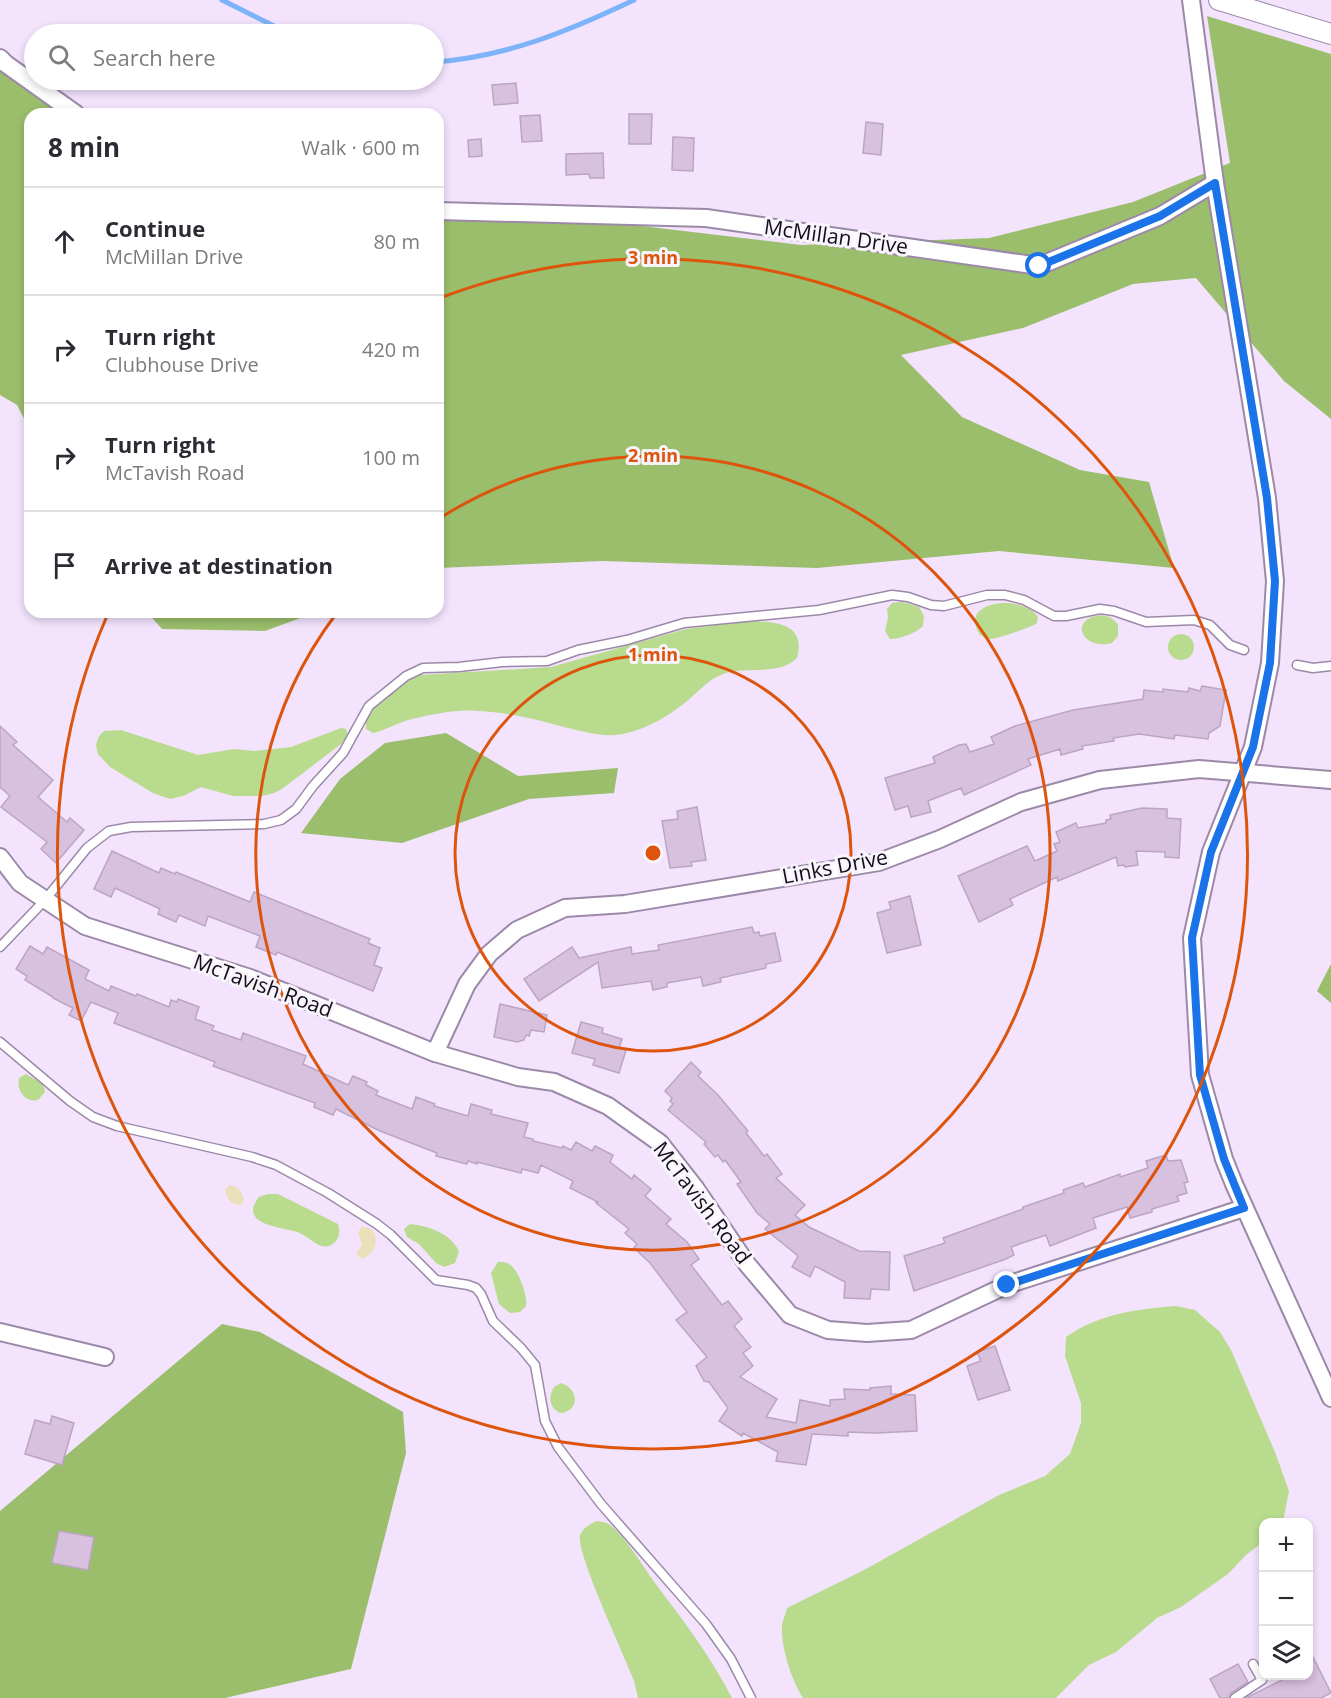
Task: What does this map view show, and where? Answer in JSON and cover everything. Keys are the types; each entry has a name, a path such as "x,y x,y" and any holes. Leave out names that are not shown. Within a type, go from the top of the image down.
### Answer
{"street":[{"path":"1191,0 1215,183 1267,498 1275,581 1270,663 1253,747 1211,852 1192,938 1200,1075 1224,1159 1331,1398"},
{"path":"1220,0 1331,34"},
{"path":"0,58 24,77"},
{"path":"42,90 68,108"},
{"name":"McMillan Drive","path":"444,211 706,218 1039,266 1160,216 1215,183"},
{"name":"Links Drive","path":"435,1053 467,984 489,954 517,930 565,908 625,904 879,862 940,839 1021,802 1100,780 1199,769 1331,780"},
{"name":"McTavish Road","path":"0,857 20,883 85,926 250,978 435,1053 518,1077 554,1082 608,1106 660,1143 696,1189 747,1264 790,1315 828,1330 867,1334 911,1330 1007,1285 1244,1208"},
{"path":"0,1332 105,1357"}],"lane":[{"path":"0,947 45,900 87,848 109,831 132,827 264,824 281,820 302,803 313,786 343,753 369,706 406,676 423,668 547,661 578,650 627,640 684,623 819,610 892,595 944,606 987,595 1005,595 1024,600 1054,616 1066,616 1100,609 1114,611 1146,622 1194,620 1210,625 1230,645 1244,650"},
{"path":"1297,664 1314,668 1331,666"},
{"path":"0,1042 76,1106 93,1117 117,1126 252,1157 276,1165 328,1193 391,1234 436,1280 476,1288 493,1321 528,1354 535,1365 545,1421 558,1447 595,1497 706,1624 731,1659 751,1698"},
{"path":"1235,1698 1262,1680 1253,1664"}],"green space":[{"path":"1207,16 1331,54 1331,419 1284,381 1196,278 1133,284 1023,328 901,355 962,417 1080,470 1149,482 1174,568 999,551 817,568 602,561 444,568 444,213 591,220 801,245 989,238 1133,202 1230,163"},
{"path":"0,68 24,82 24,90 37,90 68,108 24,108 24,418 17,405 0,395"},
{"path":"903,602 919,607 924,616 923,626 908,635 890,639 885,631 888,618 887,609 892,603"},
{"path":"1003,603 1031,610 1038,617 1037,623 994,638 988,639 980,635 976,628 976,616 989,605"},
{"path":"1101,615 1110,617 1118,624 1118,636 1112,643 1093,643 1083,634 1084,622"},
{"path":"152,618 301,618 265,631 162,629"},
{"path":"749,621 786,626 793,631 799,646 797,658 780,667 742,670 718,676 666,716 635,731 618,735 601,735 510,714 471,711 445,712 420,717 373,733 366,729 366,722 374,707 400,685 420,675 551,667 686,629"},
{"path":"1181,634 1190,638 1194,647 1190,656 1181,660 1172,656 1168,647 1172,638"},
{"path":"341,728 346,729 348,735 341,744 282,789 262,796 233,796 201,787 183,796 170,799 153,793 110,767 98,754 96,745 99,736 104,731 121,730 198,755 234,749 255,751 291,747"},
{"path":"446,733 518,776 618,768 614,793 529,799 402,843 301,833 340,779 385,743"},
{"path":"1331,964 1331,1003 1317,991"},
{"path":"26,1074 43,1084 45,1092 38,1100 25,1098 20,1091 19,1078"},
{"path":"278,1194 338,1224 337,1240 330,1245 321,1246 302,1234 257,1219 254,1206 259,1197"},
{"path":"410,1224 431,1229 450,1239 459,1251 455,1263 444,1267 436,1263 419,1244 407,1237 404,1229"},
{"path":"498,1262 509,1264 519,1276 526,1301 526,1306 520,1312 510,1313 499,1304 491,1273"},
{"path":"1176,1306 1195,1310 1220,1332 1231,1350 1275,1452 1289,1491 1284,1518 1259,1518 1259,1545 1228,1574 1181,1607 1157,1618 1116,1652 1089,1665 1056,1698 803,1698 791,1674 783,1645 782,1625 787,1608 864,1570 999,1495 1045,1476 1070,1454 1081,1423 1081,1403 1065,1356 1066,1337 1078,1329 1105,1318 1147,1309"},
{"path":"222,1324 260,1332 403,1412 406,1453 351,1669 225,1698 0,1698 0,1511"},
{"path":"561,1383 571,1389 575,1399 572,1408 561,1413 554,1409 550,1399 554,1387"},
{"path":"597,1521 610,1525 629,1545 696,1639 732,1698 638,1698 634,1681 593,1584 581,1546 580,1536 583,1531"}],"sand":[{"path":"229,1185 235,1186 241,1192 244,1200 241,1205 228,1199 225,1190"},
{"path":"361,1227 373,1231 376,1241 372,1252 362,1259 356,1254 362,1244 358,1233"}],"building":[{"path":"516,83 518,103 494,105 492,85"},
{"path":"629,114 652,114 651,144 629,144"},
{"path":"540,115 542,141 522,142 520,116"},
{"path":"866,122 883,124 881,155 863,153"},
{"path":"673,137 694,138 693,171 672,170"},
{"path":"481,139 482,156 469,157 468,140"},
{"path":"603,153 604,178 590,178 589,174 566,175 566,154"},
{"path":"1202,686 1226,690 1220,726 1209,733 1208,739 1175,735 1174,739 1139,734 1082,746 1083,749 1061,755 1060,749 1028,759 1031,765 964,795 961,788 928,801 931,812 911,817 908,806 895,810 885,778 935,763 933,757 959,745 966,744 970,752 994,744 991,737 1015,726 1073,710 1143,699 1144,690 1163,692 1163,689 1188,692 1189,688 1200,691"},
{"path":"0,726 17,742 13,745 53,780 38,797 67,822 70,818 84,830 56,863 41,849 47,842 1,807 10,796 0,787"},
{"path":"697,807 706,860 691,862 692,866 670,868 662,821 678,819 677,811"},
{"path":"1142,808 1167,809 1167,818 1181,819 1179,858 1165,857 1165,852 1136,851 1138,865 1125,867 1124,865 1118,866 1116,857 1058,881 1057,877 1010,899 1013,905 979,922 958,876 1027,846 1035,861 1057,851 1054,844 1060,842 1056,832 1076,823 1078,828 1106,823 1106,820 1111,819 1110,815"},
{"path":"112,851 159,873 161,868 175,874 176,872 250,902 254,892 370,939 368,943 380,948 374,965 382,968 373,991 277,952 276,955 256,947 260,936 208,916 205,926 179,915 176,922 158,914 160,909 115,888 111,897 94,889"},
{"path":"910,896 921,945 887,953 877,913 891,909 889,902"},
{"path":"752,927 754,933 759,932 760,936 775,933 781,961 766,964 766,968 720,978 721,982 703,986 701,977 667,983 667,987 653,990 651,981 602,988 598,962 539,1001 524,979 572,947 579,958 631,947 632,954 659,950 658,945"},
{"path":"30,946 43,954 47,947 89,970 85,979 109,991 111,986 169,1007 171,1000 177,1002 178,999 199,1007 195,1019 214,1026 212,1030 241,1040 243,1033 306,1056 303,1064 348,1085 353,1076 367,1082 366,1085 378,1091 376,1095 412,1109 416,1097 435,1104 434,1106 468,1116 471,1104 492,1110 491,1114 528,1123 524,1137 533,1139 533,1141 562,1148 563,1146 571,1150 576,1142 592,1151 595,1146 613,1155 610,1162 632,1179 634,1175 651,1189 645,1196 671,1219 666,1224 687,1242 699,1259 691,1265 722,1305 728,1301 742,1319 734,1326 751,1347 743,1353 753,1366 740,1377 777,1399 766,1417 796,1423 800,1400 830,1406 830,1400 845,1399 844,1389 870,1390 870,1388 891,1386 891,1394 915,1395 917,1431 848,1432 848,1436 812,1434 806,1465 776,1461 778,1452 743,1433 742,1436 719,1421 728,1408 709,1382 704,1381 696,1366 707,1357 676,1320 687,1312 650,1263 634,1248 637,1244 625,1233 629,1229 596,1203 598,1202 570,1188 573,1181 541,1165 538,1173 522,1169 521,1173 477,1162 477,1164 468,1161 467,1164 436,1156 437,1153 380,1131 336,1109 333,1115 314,1107 315,1103 213,1066 215,1062 114,1023 118,1013 91,1002 81,1021 69,1015 73,1008 25,980 27,976 16,969"},
{"path":"500,1004 547,1015 544,1032 531,1030 529,1036 526,1035 524,1040 517,1042 494,1037"},
{"path":"581,1022 603,1028 602,1033 622,1039 619,1048 626,1050 619,1073 593,1065 595,1059 572,1053"},
{"path":"691,1062 701,1072 698,1076 718,1095 748,1131 746,1133 764,1156 767,1154 782,1174 776,1178 805,1205 795,1215 809,1227 859,1251 890,1252 889,1290 871,1289 870,1299 844,1298 845,1282 815,1266 810,1277 792,1267 798,1256 765,1229 770,1224 757,1213 737,1184 741,1182 725,1160 723,1162 718,1155 715,1157 704,1144 706,1142 668,1110 673,1104 670,1101 672,1098 665,1091"},
{"path":"1166,1155 1168,1161 1181,1160 1188,1182 1184,1183 1187,1193 1177,1196 1179,1201 1130,1218 1127,1207 1093,1218 1096,1228 1050,1246 1046,1235 1011,1247 1014,1255 1006,1259 914,1291 904,1256 945,1243 943,1238 1064,1193 1063,1190 1083,1183 1085,1187 1120,1174 1120,1177 1148,1168 1146,1161"},
{"path":"995,1346 1010,1390 978,1400 967,1366 981,1361 977,1352"},
{"path":"52,1416 74,1423 62,1465 25,1454 35,1420 50,1424"},
{"path":"59,1531 94,1537 88,1570 52,1563"},
{"path":"1313,1657 1331,1693 1321,1698 1246,1698 1282,1680 1313,1680"},
{"path":"1238,1664 1248,1682 1231,1693 1229,1698 1220,1698 1210,1679"}],"waterway":[{"path":"222,0 270,24"},
{"path":"444,61 486,55 537,41 634,0"}],"route":[{"path":"1007,1285 1244,1208 1224,1159 1200,1075 1192,938 1211,852 1253,747 1270,663 1275,581 1267,498 1215,183 1160,216 1039,266"}]}
